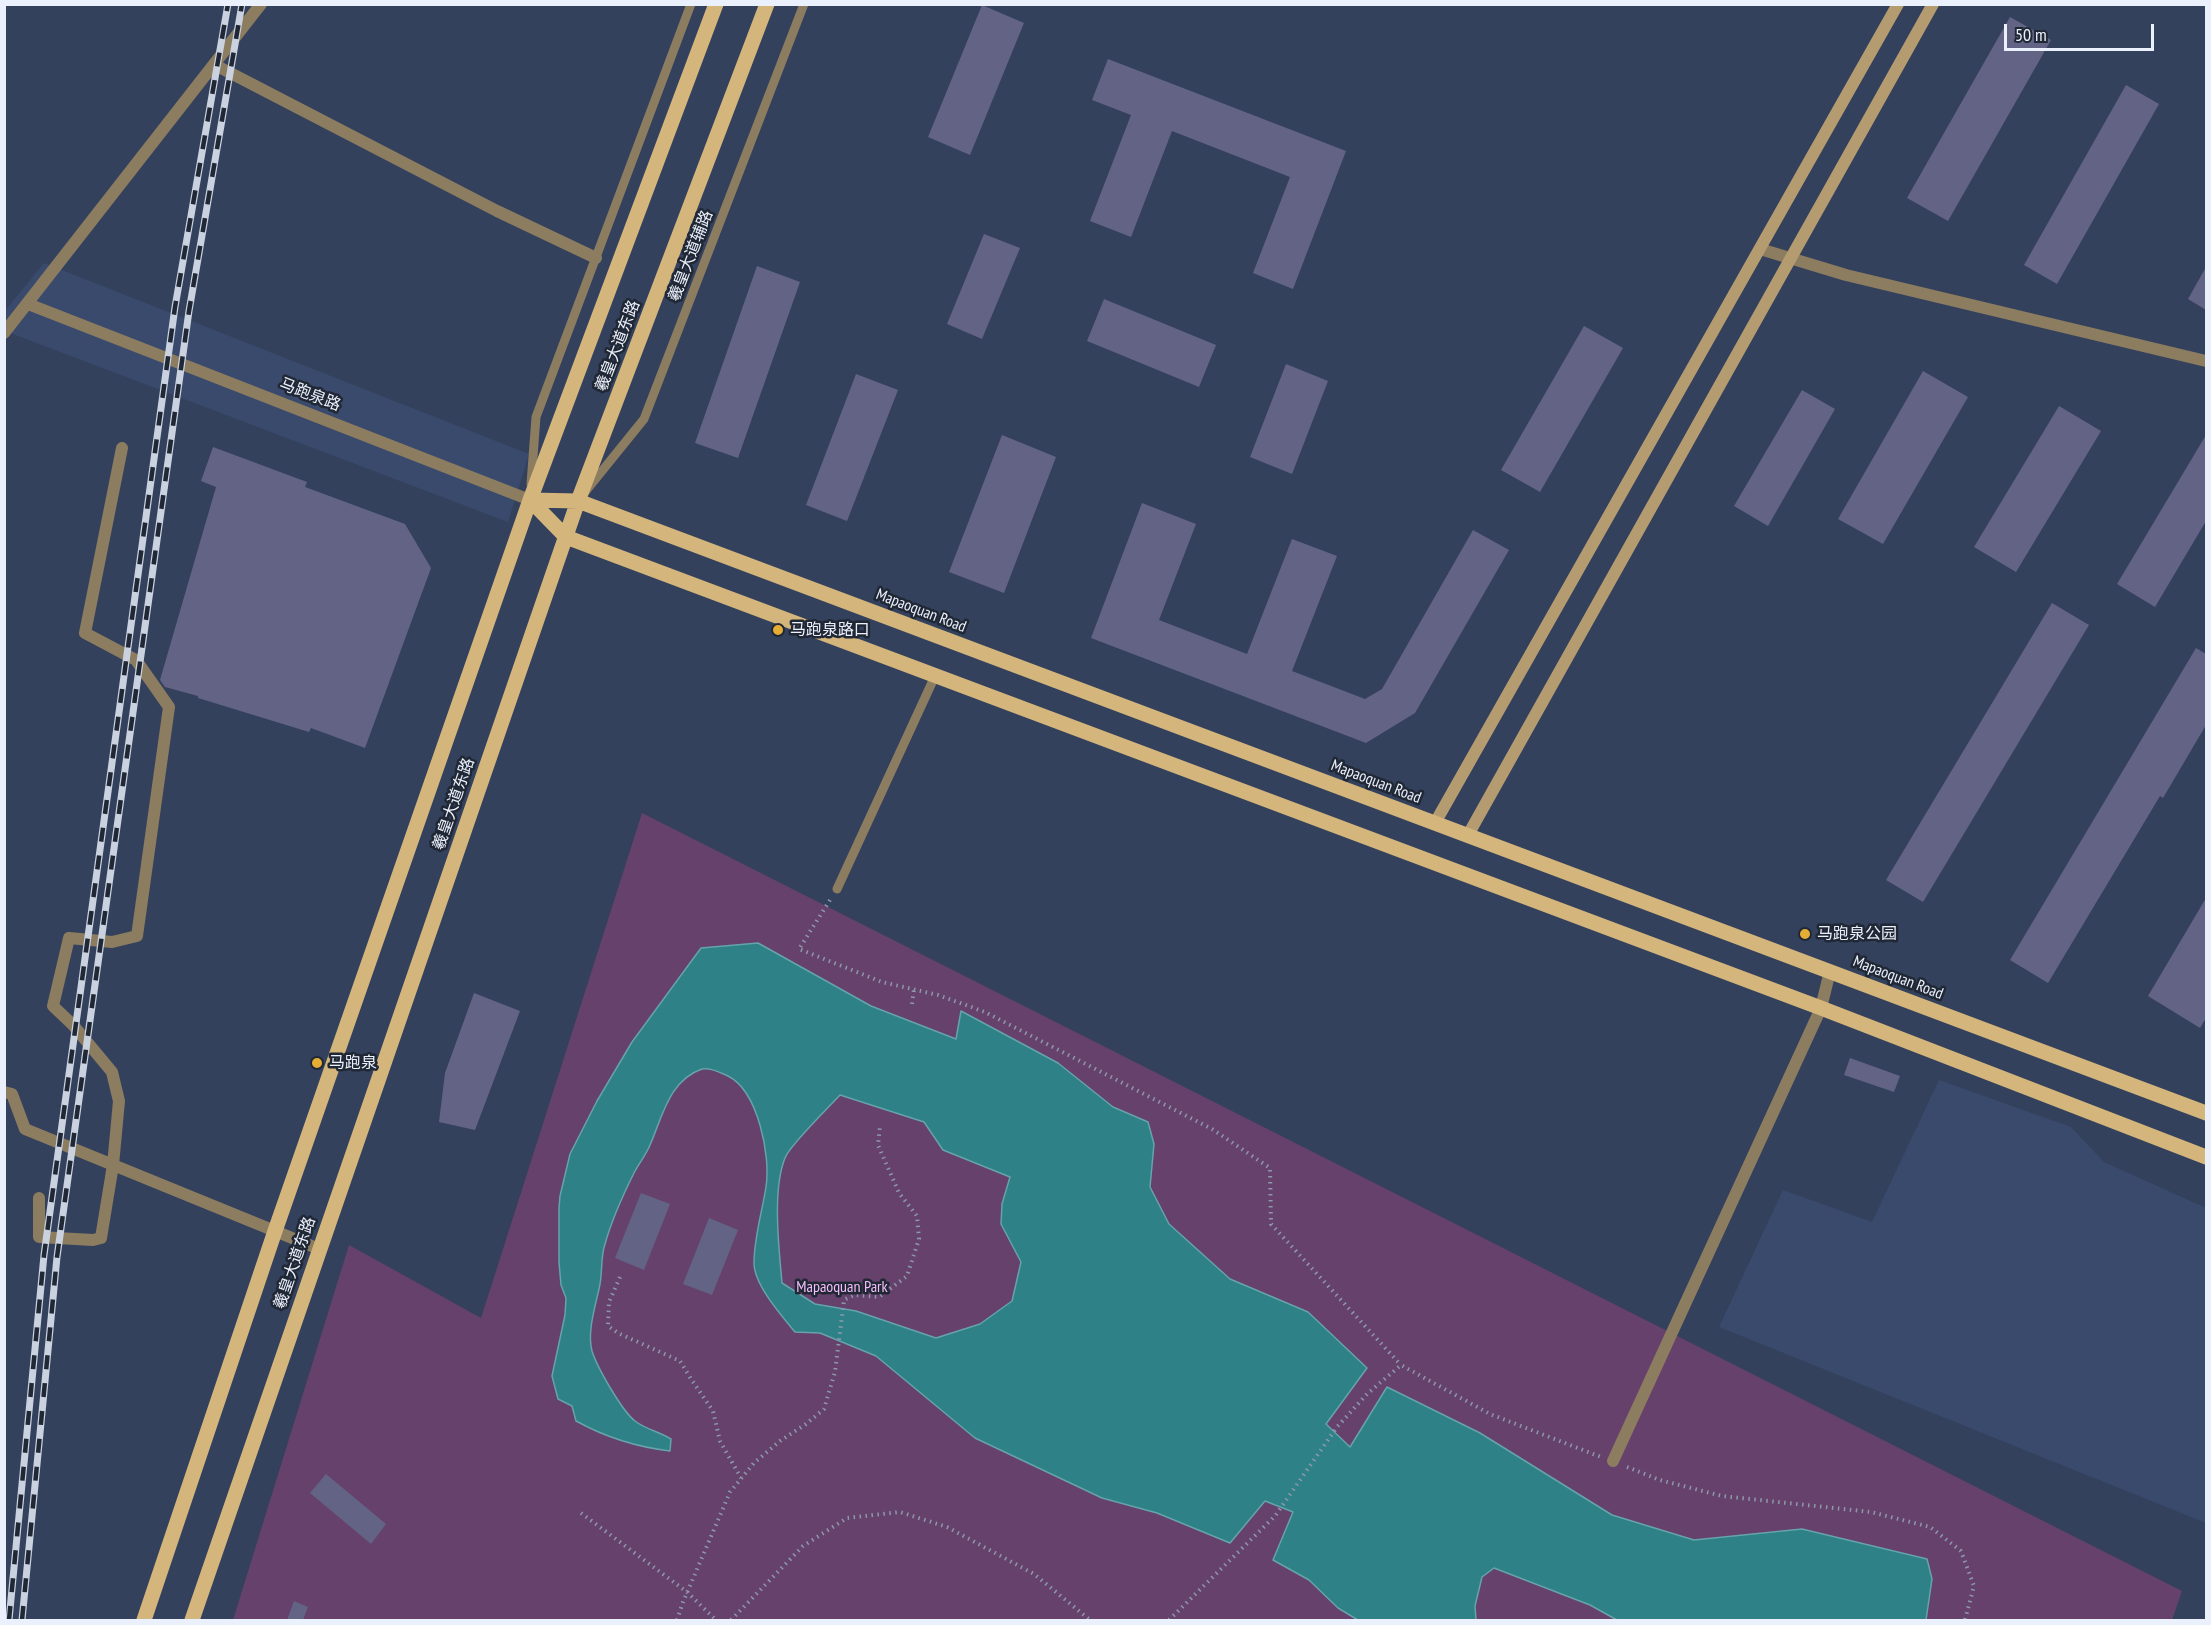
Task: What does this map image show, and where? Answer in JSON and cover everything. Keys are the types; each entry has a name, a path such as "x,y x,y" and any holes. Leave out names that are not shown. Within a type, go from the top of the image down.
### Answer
{"main road":[{"name":"羲皇大道东路","path":"144,1620 275,1231 530,500 716,4"},
{"name":"羲皇大道东路","path":"192,1620 578,501 767,4"},
{"name":"Mapaoquan Road","path":"530,500 578,501 2206,1113"},
{"name":"马跑泉路","path":"530,500 566,537"},
{"path":"566,537 1821,1008 2206,1157"}],"street":[{"path":"4,333 261,4"},
{"path":"1435,823 1898,4"},
{"path":"1468,836 1933,4"},
{"path":"215,64 497,211 596,258"},
{"path":"1760,249 1846,275 2206,361"},
{"name":"马跑泉路","path":"28,304 530,500"},
{"path":"39,1198 39,1237 93,1240 101,1238 113,1165 119,1101 112,1072 73,1025 53,1006 69,938 112,942 137,936 169,707 136,660 85,633 122,448"},
{"path":"1613,1461 1821,1008 1830,971"},
{"path":"4,1092 12,1094 25,1129 319,1249"}],"lane":[{"path":"530,500 536,417 691,4"},
{"name":"羲皇大道辅路","path":"578,501 644,419 804,4"},
{"path":"837,889 935,676"}],"path":[{"path":"837,889 799,949 882,982 938,995 985,1012 1212,1130 1270,1168 1271,1224 1401,1365 1490,1414 1660,1480 1722,1496 1871,1512 1930,1527 1961,1551 1974,1586 1965,1620"},
{"path":"912,1004 914,989"},
{"path":"677,1620 730,1492 754,1463 824,1409 836,1372 844,1300 854,1296 879,1297 906,1276 919,1239 917,1216 899,1193 878,1145 880,1125"},
{"path":"620,1277 609,1302 608,1326 618,1334 680,1361 713,1411 720,1441 741,1478"},
{"path":"1169,1620 1275,1516 1337,1427 1367,1394 1401,1365"},
{"path":"731,1620 803,1546 847,1518 900,1512 947,1527 1034,1574 1090,1620"},
{"path":"581,1513 687,1592 716,1620"}],"shaded area":[{"path":"44,263 529,454 508,522 5,331 4,312"},
{"path":"758,943 871,1006 956,1039 961,1011 1058,1063 1113,1107 1148,1122 1154,1144 1150,1187 1169,1224 1230,1279 1308,1312 1367,1368 1326,1424 1350,1447 1387,1387 1480,1433 1612,1515 1694,1540 1802,1529 1927,1559 1932,1579 1926,1620 1617,1620 1590,1605 1494,1568 1482,1577 1475,1606 1476,1620 1358,1620 1338,1608 1309,1580 1273,1560 1293,1512 1265,1501 1230,1543 1157,1513 1102,1498 975,1438 876,1356 820,1333 795,1332 770,1300 755,1272 755,1244 767,1174 764,1142 755,1110 738,1084 728,1076 709,1069 702,1069 691,1074 674,1091 622,1199 603,1250 600,1283 591,1328 592,1351 604,1378 617,1399 635,1421 671,1439 670,1451 622,1440 576,1421 572,1406 558,1399 552,1376 565,1315 566,1298 561,1285 559,1262 559,1208 570,1154 597,1101 632,1042 701,948","holes":["840,1095 924,1122 943,1150 1010,1177 1002,1204 1001,1224 1021,1262 1012,1301 980,1324 936,1338 856,1311 815,1304 782,1283 778,1237 779,1186 785,1158 801,1136"]},
{"path":"1939,1080 2071,1127 2104,1162 2206,1208 2206,1523 1719,1327 1783,1190 1872,1222"}],"green space":[{"name":"Mapaoquan Park","path":"642,813 2182,1591 2172,1620 233,1620 349,1245 481,1318"}],"building":[{"path":"982,5 1024,23 970,155 928,137"},
{"path":"2010,17 2051,40 1948,221 1907,198"},
{"path":"1108,59 1346,151 1293,289 1253,273 1290,177 1172,131 1131,237 1090,221 1131,115 1092,100"},
{"path":"2126,85 2159,104 2057,284 2024,265"},
{"path":"984,234 1020,248 982,339 947,324"},
{"path":"757,266 800,282 738,458 695,443"},
{"path":"2206,267 2206,310 2188,299"},
{"path":"1104,299 1216,345 1199,387 1087,341"},
{"path":"1584,326 1623,348 1540,492 1501,470"},
{"path":"1286,364 1328,381 1292,474 1250,457"},
{"path":"1923,371 1968,397 1883,544 1838,519"},
{"path":"856,374 898,390 847,521 806,505"},
{"path":"1802,390 1835,409 1768,526 1734,506"},
{"path":"2059,406 2101,431 2016,572 1974,547"},
{"path":"1002,435 1056,457 1004,593 949,572"},
{"path":"2206,435 2206,521 2155,607 2117,584"},
{"path":"213,447 307,482 305,487 405,524 431,568 365,748 311,728 309,732 198,698 198,696 165,687 160,680 216,487 201,481"},
{"path":"1142,503 1196,524 1159,620 1247,654 1292,539 1337,556 1292,671 1365,699 1382,689 1473,530 1509,550 1415,713 1366,743 1091,638"},
{"path":"2052,603 2089,625 1923,902 1886,880"},
{"path":"2196,648 2206,654 2206,725 2163,798 2160,796 2048,983 2010,960"},
{"path":"2206,898 2206,1018 2200,1028 2148,996"},
{"path":"474,993 520,1011 475,1130 439,1122 445,1073"},
{"path":"1850,1058 1900,1076 1894,1092 1844,1075"},
{"path":"641,1193 670,1204 644,1270 615,1258"},
{"path":"709,1218 738,1230 712,1295 683,1284"},
{"path":"326,1474 386,1524 371,1544 310,1493"},
{"path":"294,1601 308,1607 303,1620 287,1620"}],"railway":[{"path":"9,1620 44,1255 175,307 228,4"},
{"path":"22,1620 57,1257 189,311 242,4"}],"place":[{"name":"马跑泉路口","path":"778,630"},
{"name":"马跑泉公园","path":"1805,934"},
{"name":"马跑泉","path":"317,1063"}]}
